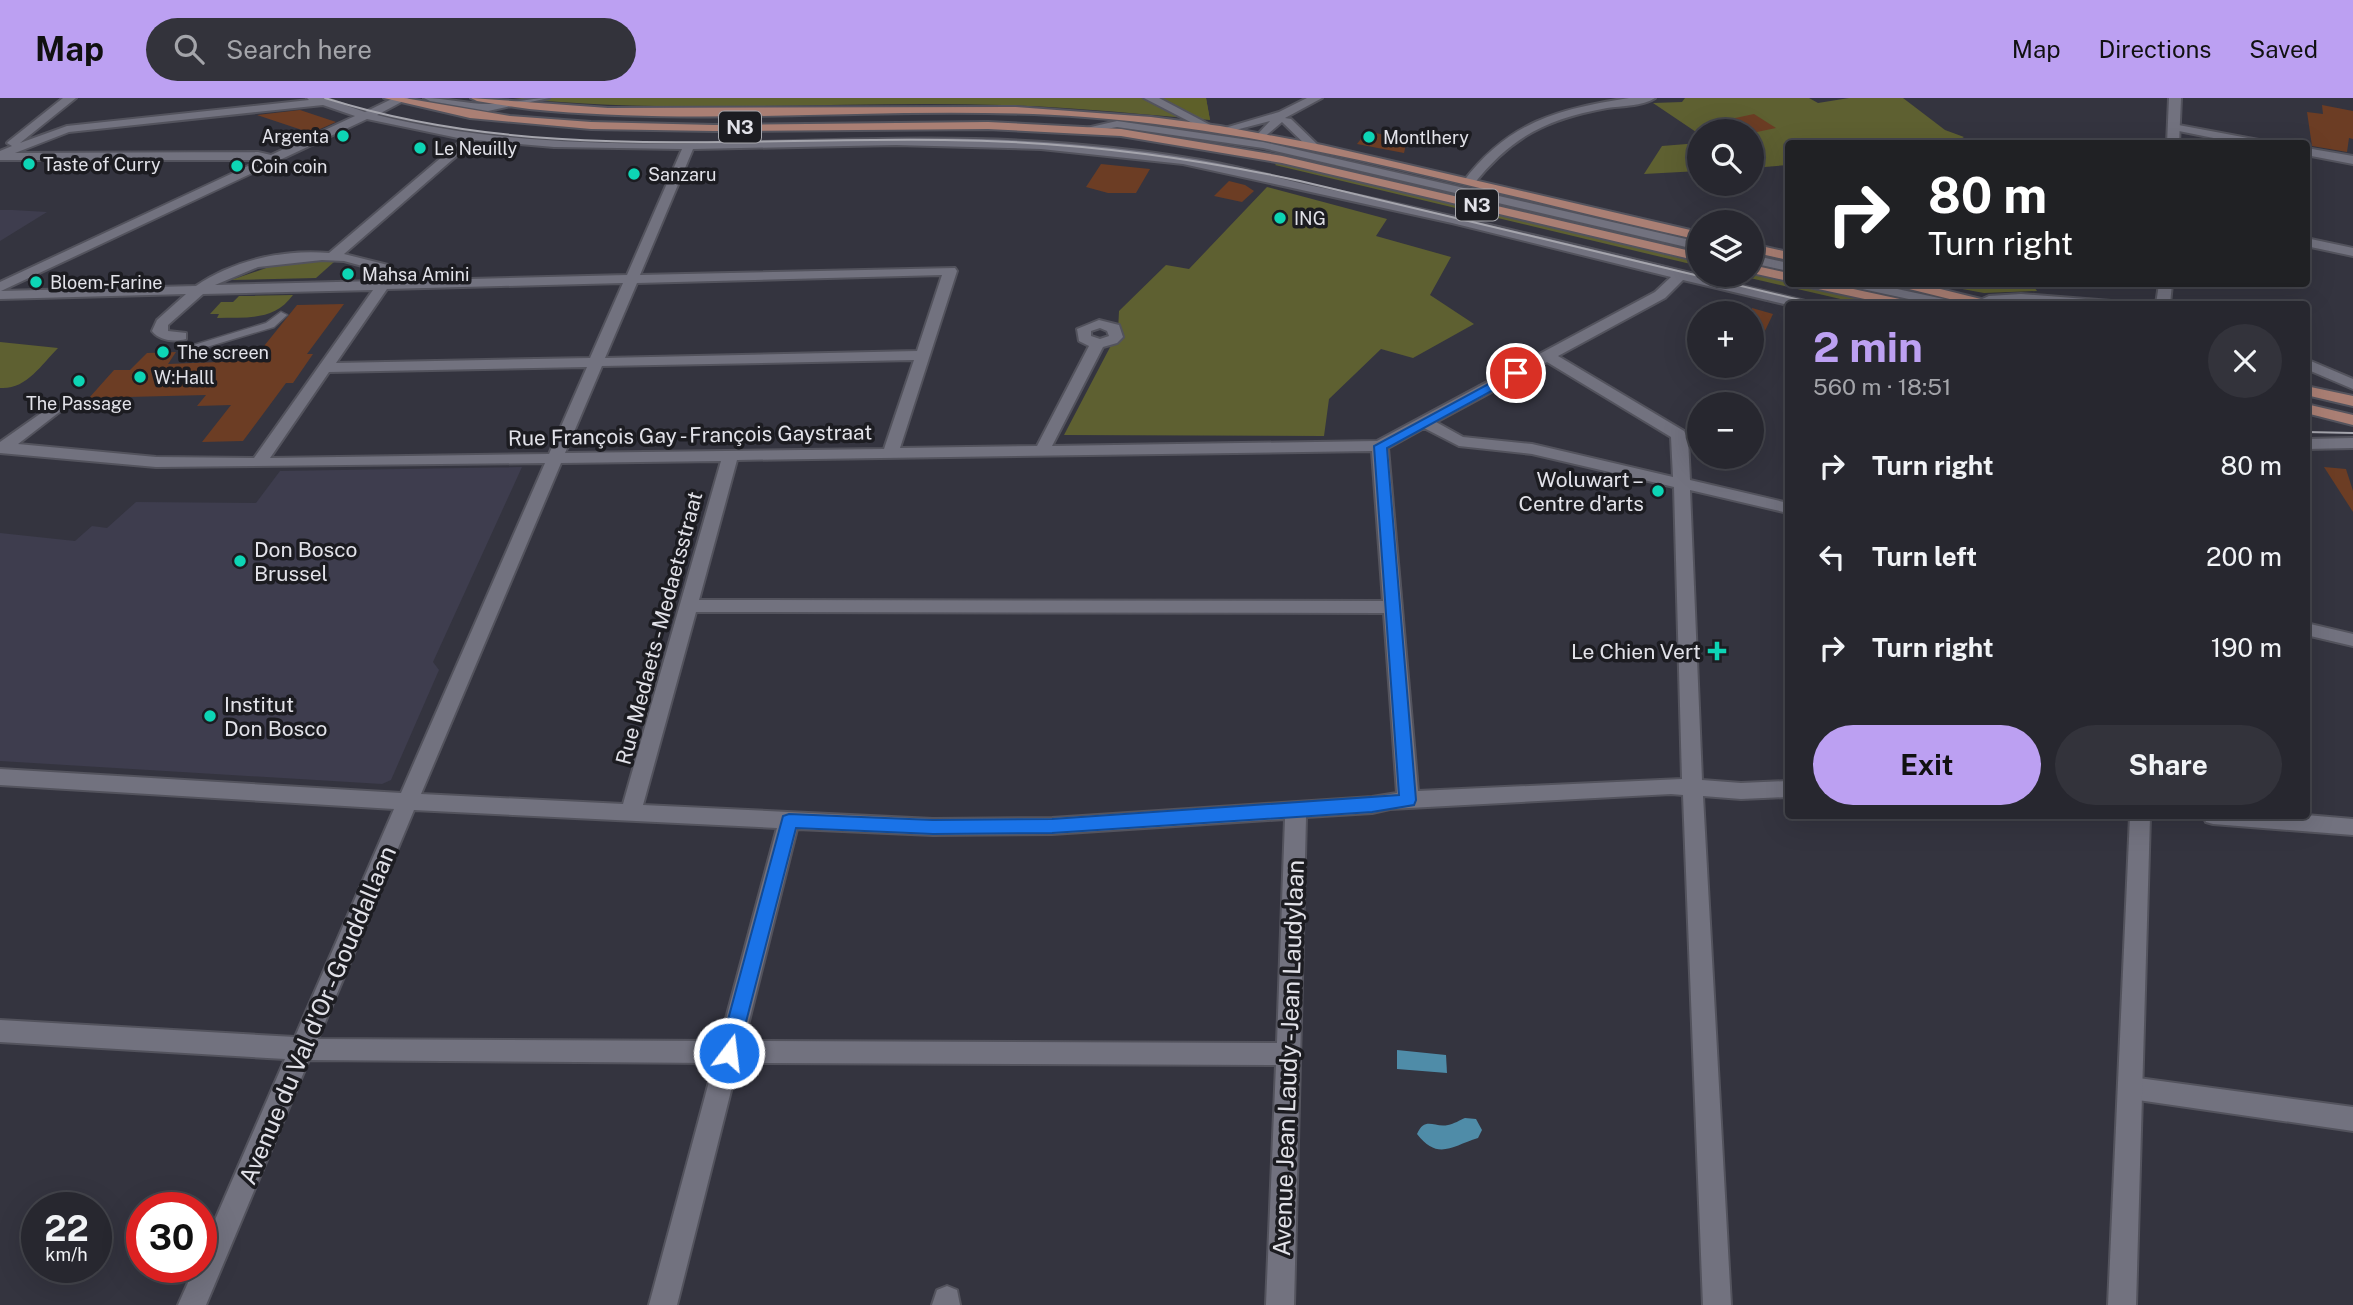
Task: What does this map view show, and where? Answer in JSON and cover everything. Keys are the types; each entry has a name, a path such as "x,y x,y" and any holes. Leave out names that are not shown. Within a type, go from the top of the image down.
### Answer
{"main road":[{"name":"N3","path":"477,98 608,111 1036,111 1208,127 1687,254"},
{"name":"N3","path":"397,99 492,118 605,128 985,126 1084,130 1315,148 1687,233"},
{"path":"1764,251 1785,255"},
{"path":"1764,272 1785,276"},
{"path":"1828,287 1890,301"},
{"path":"1917,287 1969,301"},
{"path":"2310,391 2353,401"},
{"path":"2310,409 2353,420"}],"street":[{"path":"0,155 70,98"},
{"path":"429,98 488,108 542,98"},
{"path":"1150,98 1208,127"},
{"path":"1239,171 1287,119 1316,98"},
{"path":"1469,182 1498,149 1527,130 1577,111 1649,98"},
{"path":"2172,140 2175,98"},
{"path":"0,287 397,99"},
{"path":"0,155 67,129 318,100 366,116 419,129 472,137 585,144 1022,144 1149,155 1239,171 1788,301"},
{"path":"1224,130 1287,119"},
{"path":"1287,119 1315,148"},
{"path":"2173,127 2243,140"},
{"path":"333,256 472,137"},
{"path":"1263,143 1687,244"},
{"name":"Avenue du Val d'Or - Gouddallaan","path":"192,1305 689,145"},
{"path":"2310,152 2353,160"},
{"path":"0,155 258,156 272,160"},
{"path":"1353,166 1397,166"},
{"path":"2310,243 2353,252"},
{"path":"181,336 164,335 159,331 162,323 215,279 264,263 313,256 357,259 383,268 386,276 384,284 259,462"},
{"path":"1764,262 1785,266"},
{"path":"0,295 950,271 890,454"},
{"path":"1408,800 1380,446 1660,295 1680,275"},
{"path":"1872,287 1934,301"},
{"path":"2023,301 2073,301"},
{"path":"190,348 270,325 281,316"},
{"path":"1042,451 1098,343"},
{"path":"326,368 923,355"},
{"path":"1547,356 1678,434 1681,439 1680,483 1717,1305"},
{"path":"2310,365 2353,384"},
{"path":"1,448 57,407"},
{"path":"1424,422 1459,441 1532,449 1785,507"},
{"path":"2310,444 2353,443"},
{"name":"Rue François Gay - François Gaystraat","path":"1,448 156,462 259,462 1380,446"},
{"name":"Rue Medaets - Medaetsstraat","path":"631,812 730,456"},
{"path":"688,606 1394,607"},
{"path":"2310,630 2353,640"},
{"path":"0,778 407,802 933,827 1052,826 1296,811 1408,800 1671,786 1741,791 1785,789"},
{"name":"Avenue Jean Laudy - Jean Laudylaan","path":"1280,1305 1296,811"},
{"path":"2122,1305 2140,819"},
{"path":"2251,819 2353,827"},
{"path":"663,1305 789,821"},
{"path":"0,1031 302,1048 729,1053 1288,1054"},
{"path":"2131,1088 2353,1119"}],"shaded area":[{"path":"1156,98 1206,98 1210,120"},
{"path":"0,210 13,210 47,212 0,241"},
{"path":"522,467 433,662 439,670 391,780 382,784 0,761 0,533 75,541 92,526 107,528 136,502 256,503 280,471"}],"green space":[{"path":"513,98 1206,98 1210,120 1003,105 635,106"},
{"path":"1685,98 1809,98 1818,103 1849,98 1903,98 1945,130 1964,137 1959,140 1785,140 1785,165 1764,167 1764,119 1687,119 1687,126 1653,103 1682,102"},
{"path":"1687,144 1687,172 1644,174 1662,146"},
{"path":"1278,162 1687,258 1687,263 1275,165"},
{"path":"1267,187 1387,219 1376,236 1451,257 1430,295 1474,324 1413,358 1381,349 1329,399 1324,436 1064,435 1118,332 1119,311 1166,265 1189,269"},
{"path":"334,262 316,278 231,280 269,267"},
{"path":"1764,277 1785,282 1785,286 1764,281"},
{"path":"1789,287 1808,287 1869,301 1849,301"},
{"path":"1951,287 2034,287 2037,291 1984,293"},
{"path":"293,295 277,309 260,316 217,318 219,314 210,314 221,302 233,302 239,296"},
{"path":"0,342 58,348 25,381 9,388 0,388"}],"water":[{"path":"1397,1050 1446,1055 1447,1073 1397,1069"},
{"path":"1465,1118 1476,1119 1482,1130 1478,1138 1439,1149 1432,1147 1417,1134 1423,1125 1443,1126"}],"building":[{"path":"2322,105 2353,111 2353,139 2349,138 2347,152 2312,146 2307,112 2323,114"},
{"path":"300,110 336,122 311,133 257,115"},
{"path":"1754,114 1762,119 1731,119"},
{"path":"1764,120 1776,128 1764,130"},
{"path":"1367,131 1407,140 1404,153 1357,144"},
{"path":"1101,164 1150,169 1136,193 1108,193 1086,187"},
{"path":"1229,181 1245,185 1254,191 1242,202 1214,196"},
{"path":"344,304 307,354 313,354 293,383 286,383 243,441 202,442 231,405 197,406 206,395 89,398 114,370 130,370 147,353 176,352 168,364 243,361 247,357 256,356 297,305"},
{"path":"1764,311 1773,314 1764,333"},
{"path":"2324,467 2346,469 2353,491 2353,512"}],"tram line":[{"path":"325,98 401,118 478,131 555,139 632,142 989,141 1167,157 1300,181 1804,301"},
{"path":"2310,432 2353,433"}],"place":[{"name":"Argenta","path":"343,136"},
{"name":"Montlhery","path":"1369,137"},
{"name":"Le Neuilly","path":"420,148"},
{"name":"Taste of Curry","path":"29,164"},
{"name":"Coin coin","path":"237,166"},
{"name":"Sanzaru","path":"634,174"},
{"name":"ING","path":"1280,218"},
{"name":"Mahsa Amini","path":"348,274"},
{"name":"Bloem-Farine","path":"36,282"},
{"name":"The screen","path":"163,352"},
{"name":"W:Halll","path":"140,377"},
{"name":"The Passage","path":"79,381"},
{"name":"Woluwart – Centre d'arts","path":"1658,491"},
{"name":"Don Bosco Brussel","path":"240,561"},
{"name":"Le Chien Vert","path":"1717,651"},
{"name":"Institut Don Bosco","path":"210,716"}],"route":[{"path":"729,1053 789,821 933,827 1052,826 1372,805 1408,800 1380,446 1516,373"}]}
